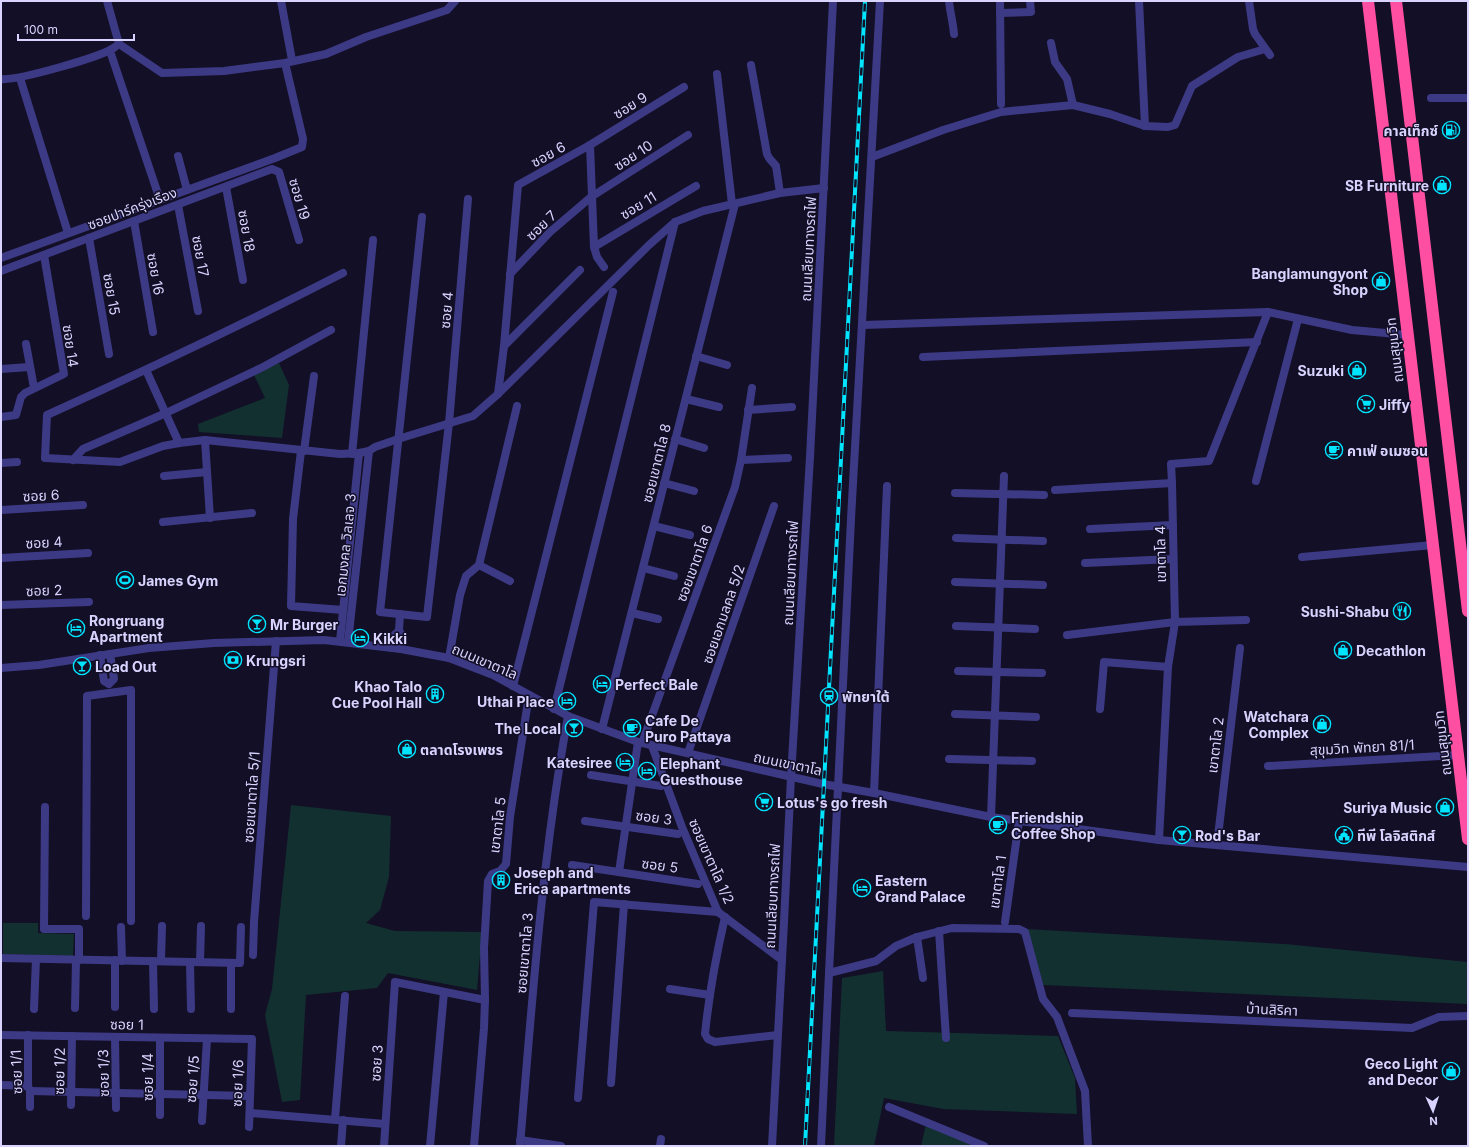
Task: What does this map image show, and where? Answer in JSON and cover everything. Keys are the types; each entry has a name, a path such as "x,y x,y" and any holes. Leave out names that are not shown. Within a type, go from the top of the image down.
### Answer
{"highway":[{"name":"ถนนสุขุมวิท","path":"1368,1 1433,545 1462,754 1468,839"},
{"path":"1396,1 1468,611"}],"street":[{"path":"107,1 119,44 162,74 224,71 289,62 326,54 366,37 448,10 455,1"},
{"path":"1,258 276,158 302,146 303,139 289,62 281,1"},
{"name":"ถนนเลียบทางรถไฟ","path":"772,1146 791,778 810,457 833,1"},
{"path":"821,1146 828,973 851,519 880,1"},
{"path":"949,1 949,11 952,18 954,34"},
{"path":"1000,1 1001,104"},
{"path":"1000,13 1031,12 1030,1"},
{"path":"1139,1 1145,126"},
{"path":"872,157 943,130 1001,112 1073,104 1110,114 1145,126 1168,127 1175,125 1192,86 1238,57 1268,52 1253,29 1249,1"},
{"path":"1051,43 1055,62 1067,79 1073,104"},
{"path":"1,79 6,80 20,78 110,50 119,44"},
{"path":"110,50 160,200"},
{"path":"751,65 767,154 776,166 780,193"},
{"path":"717,74 733,204"},
{"path":"20,78 68,233"},
{"name":"ซอย 9","path":"590,145 684,87"},
{"path":"1431,98 1468,98"},
{"name":"ซอย 10","path":"591,197 688,135"},
{"path":"590,145 594,247 597,257 604,267"},
{"name":"ซอย 6","path":"510,274 518,185 590,145"},
{"path":"178,156 187,190"},
{"name":"ซอยปาร์ครุ่งเรือง","path":"1,271 272,169"},
{"name":"ซอย 19","path":"272,169 279,172 299,240"},
{"name":"ซอย 11","path":"594,247 696,186"},
{"name":"ซอย 18","path":"226,187 243,280"},
{"path":"343,273 244,324 47,415 45,458 120,462 163,446 205,440 303,451 355,454 369,451 398,439 473,416 498,394 649,245 675,222 703,211 780,193 824,188"},
{"name":"ซอย 7","path":"510,274 550,232 591,197"},
{"name":"ซอย 4","path":"400,614 427,617 449,423 468,199"},
{"name":"ซอยเขาตาโล 8","path":"602,729 686,398 733,204"},
{"name":"ซอย 17","path":"178,205 198,311"},
{"path":"401,649 402,635 399,631 400,614 380,612 422,217"},
{"name":"ซอย 16","path":"134,221 153,332"},
{"path":"554,708 675,222"},
{"name":"ซอย 15","path":"89,238 109,354"},
{"name":"เอกมงคล วิลเลจ 3","path":"344,641 343,610 373,240"},
{"name":"ซอย 14","path":"1,416 16,415 21,397 25,393 64,374 44,255"},
{"path":"504,346 580,270"},
{"path":"498,394 510,274"},
{"path":"513,686 613,292"},
{"path":"863,326 1268,312 1352,330 1408,335"},
{"name":"เขาตาโล 4","path":"1159,840 1168,667 1175,622 1171,464 1209,461 1268,312"},
{"path":"1256,481 1298,319"},
{"path":"73,460 83,449 166,413 262,367 331,330"},
{"path":"923,357 1256,342"},
{"path":"26,344 34,388"},
{"path":"696,356 727,364"},
{"path":"1,369 29,367"},
{"path":"146,370 178,443"},
{"path":"314,376 293,519 291,606 343,610"},
{"name":"ซอยเขาตาโล 6","path":"619,872 632,781 640,742 735,487 741,460 752,388"},
{"path":"686,398 719,407"},
{"path":"449,658 460,595 466,576 479,565 517,406"},
{"path":"748,410 792,408"},
{"path":"675,439 704,448"},
{"path":"205,440 210,518"},
{"name":"เอกมงคล วิลเลจ 3","path":"344,641 369,451"},
{"path":"741,460 788,458"},
{"path":"1,463 17,462"},
{"path":"164,476 207,472"},
{"path":"991,817 1004,476"},
{"path":"664,483 694,491"},
{"path":"1055,490 1172,483"},
{"path":"874,793 887,486"},
{"path":"954,493 1044,495"},
{"name":"ซอย 6","path":"1,510 83,505"},
{"name":"ซอยเอกมลคล 5/2","path":"688,753 774,506"},
{"path":"163,522 252,513"},
{"path":"1090,529 1173,525"},
{"path":"654,526 690,535"},
{"path":"956,538 1043,542"},
{"path":"1302,557 1433,545"},
{"name":"ซอย 4","path":"1,558 88,553"},
{"path":"1085,563 1173,559"},
{"path":"479,565 510,581"},
{"path":"643,568 674,576"},
{"path":"955,582 1043,585"},
{"name":"ซอย 2","path":"1,605 89,602"},
{"path":"632,613 658,619"},
{"path":"1067,635 1175,622 1246,620"},
{"path":"956,626 1035,629"},
{"path":"392,648 394,635 399,631"},
{"name":"ถนนเขาตาโล","path":"1,668 39,665 155,648 276,641 344,641 401,649 449,658 493,675 568,716 602,729 652,746 688,753 791,778 991,817 1159,840 1468,867"},
{"name":"ซอยเขาตาโล 5/1","path":"253,955 254,922 276,641"},
{"name":"เขาตาโล 2","path":"1217,845 1240,648"},
{"path":"109,688 114,679 110,654"},
{"path":"100,655 104,681 109,688"},
{"path":"1100,708 1104,662 1168,667"},
{"path":"958,672 1042,673"},
{"path":"86,916 87,696 109,688 131,690 131,921"},
{"name":"เขาตาโล 5","path":"474,1146 485,1000 484,948 488,881 492,874 500,871 506,864 510,817 529,695"},
{"path":"955,714 1036,717"},
{"name":"ซอยเขาตาโล 3","path":"520,1143 542,897 562,747 568,716"},
{"name":"ซอยเขาตาโล 1/2","path":"652,746 682,827 722,914 782,960"},
{"name":"สุขุมวิท พัทยา 81/1","path":"1268,766 1462,754"},
{"path":"949,759 1032,761"},
{"path":"591,775 661,786"},
{"path":"44,807 44,929 79,930 75,1008"},
{"path":"584,821 626,826"},
{"name":"เขาตาโล 1","path":"1005,922 1018,821"},
{"name":"ซอย 3","path":"626,826 678,834"},
{"path":"572,865 619,872"},
{"name":"ซอย 5","path":"619,872 698,884"},
{"path":"578,1098 594,902 722,914 705,1034 708,1039 715,1042 778,1035"},
{"path":"611,1083 624,904"},
{"path":"154,1009 157,961 162,926"},
{"path":"200,962 201,926"},
{"path":"115,1007 121,927"},
{"path":"1,958 240,963 240,927"},
{"path":"828,973 876,961 896,946 917,937 952,928 1019,929 1026,932 1043,999 1057,1016 1085,1091 1088,1146"},
{"path":"939,931 946,1038"},
{"path":"917,937 923,978"},
{"path":"34,1009 36,959"},
{"path":"190,962 191,1009"},
{"path":"231,963 232,1009"},
{"name":"ซอย 3","path":"384,1146 395,982 444,992"},
{"path":"670,989 710,995"},
{"path":"430,1146 444,992 485,1000"},
{"path":"341,1146 339,1120 345,996"},
{"name":"บ้านสิริคา","path":"1072,1013 1412,1028 1439,1017 1468,1016"},
{"name":"ซอย 1","path":"1,1035 252,1039"},
{"name":"ซอย 1/1","path":"28,1036 30,1107"},
{"name":"ซอย 1/2","path":"71,1105 72,1036"},
{"name":"ซอย 1/3","path":"115,1037 116,1108"},
{"name":"ซอย 1/4","path":"160,1038 160,1115"},
{"name":"ซอย 1/5","path":"202,1121 207,1038"},
{"name":"ซอย 1/6","path":"249,1127 252,1039"},
{"path":"1,1085 72,1092 250,1096"},
{"path":"889,1108 984,1146"},
{"path":"250,1113 385,1124"},
{"path":"520,1143 561,1146"}],"green space":[{"path":"279,363 289,385 282,438 199,432 198,424 265,398 254,375"},
{"path":"291,805 391,816 389,877 380,910 366,923 395,931 482,932 477,990 388,973 377,988 306,995 300,1100 282,1102 265,1015 272,989"},
{"path":"3,923 38,923 38,933 74,934 73,956 3,954"},
{"path":"1027,929 1285,944 1468,962 1468,1004 1043,985"},
{"path":"883,971 886,1031 1058,1036 1075,1078 1077,1114 943,1109 884,1098 874,1146 834,1146 842,978"},
{"path":"926,1124 976,1146 921,1146"}],"railway":[{"path":"805,1146 865,1"}],"place":[{"name":"คาลเท็กซ์","path":"1451,130"},
{"name":"SB Furniture","path":"1442,185"},
{"name":"Banglamungyont Shop","path":"1381,281"},
{"name":"Suzuki","path":"1357,370"},
{"name":"Jiffy","path":"1366,404"},
{"name":"คาเฟ่ อเมซอน","path":"1334,450"},
{"name":"James Gym","path":"125,580"},
{"name":"Sushi-Shabu","path":"1402,611"},
{"name":"Mr Burger","path":"257,624"},
{"name":"Rongruang Apartment","path":"76,628"},
{"name":"Kikki","path":"360,638"},
{"name":"Decathlon","path":"1343,650"},
{"name":"Krungsri","path":"233,660"},
{"name":"Load Out","path":"82,666"},
{"name":"Perfect Bale","path":"602,684"},
{"name":"Khao Talo Cue Pool Hall","path":"435,694"},
{"name":"พัทยาใต้","path":"829,696"},
{"name":"Uthai Place","path":"567,701"},
{"name":"Watchara Complex","path":"1322,724"},
{"name":"The Local","path":"574,728"},
{"name":"Cafe De Puro Pattaya","path":"632,728"},
{"name":"ตลาดโรงเพชร","path":"407,749"},
{"name":"Katesiree","path":"625,762"},
{"name":"Elephant Guesthouse","path":"647,771"},
{"name":"Lotus's go fresh","path":"764,802"},
{"name":"Suriya Music","path":"1445,807"},
{"name":"Friendship Coffee Shop","path":"998,825"},
{"name":"Rod's Bar","path":"1182,835"},
{"name":"ทีพี โลจิสติกส์","path":"1344,835"},
{"name":"Joseph and Erica apartments","path":"501,880"},
{"name":"Eastern Grand Palace","path":"862,888"},
{"name":"Geco Light and Decor","path":"1451,1071"}]}
